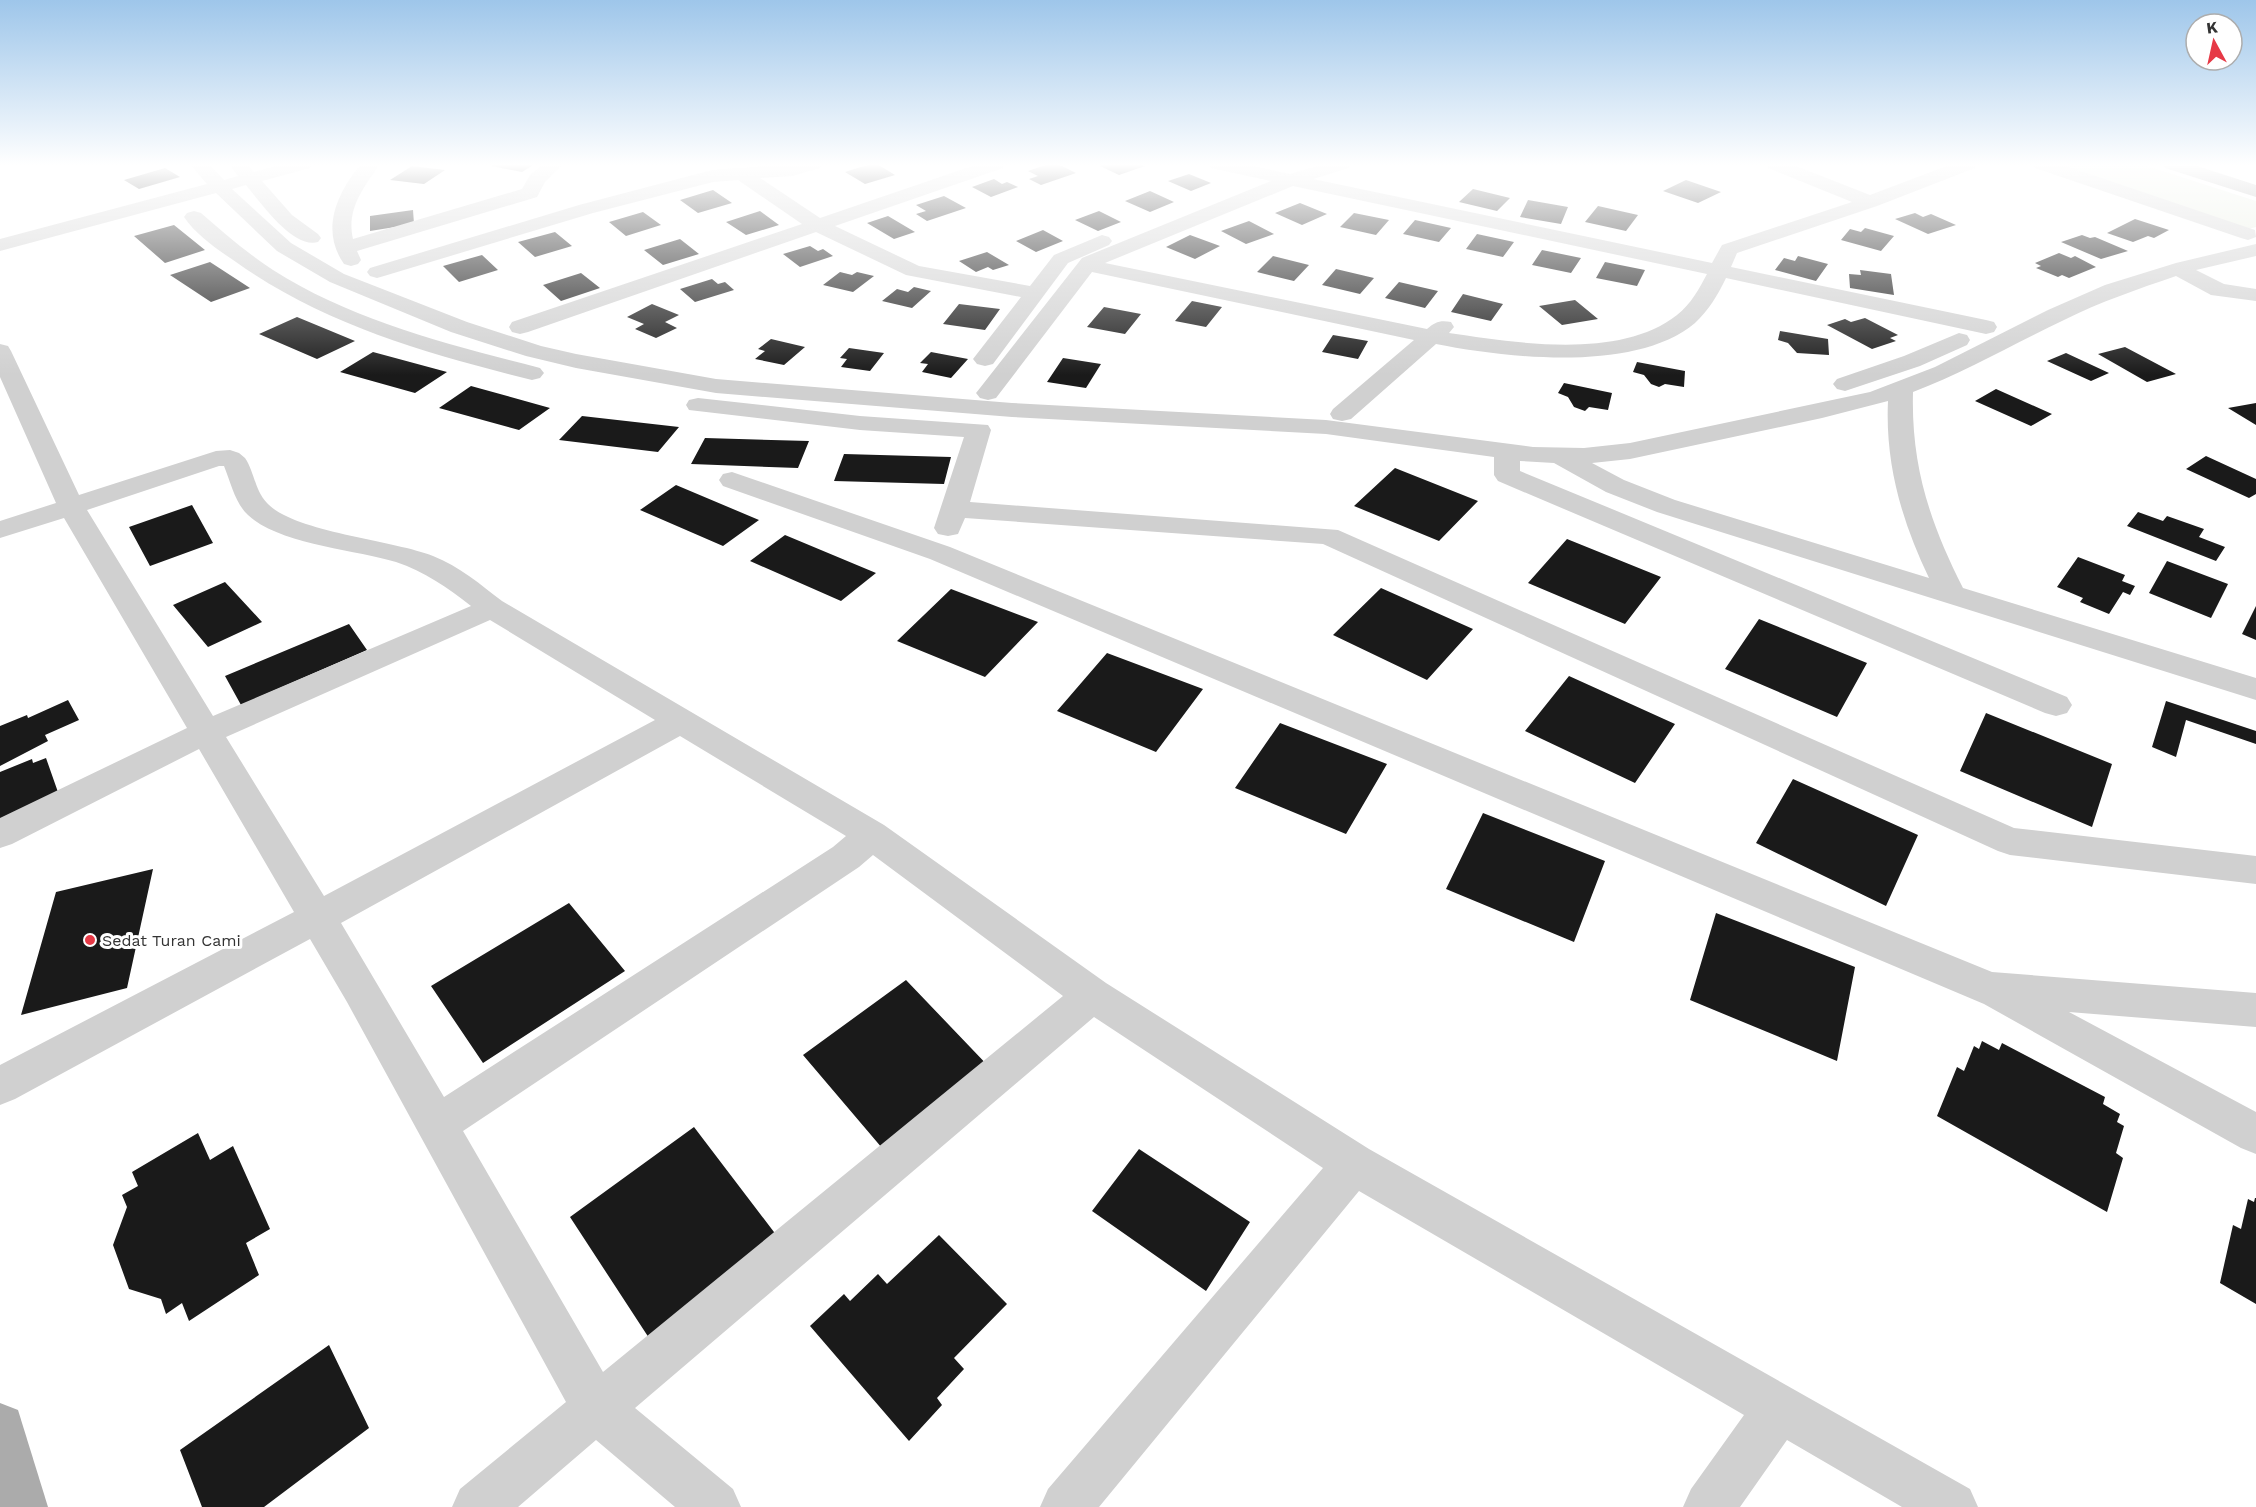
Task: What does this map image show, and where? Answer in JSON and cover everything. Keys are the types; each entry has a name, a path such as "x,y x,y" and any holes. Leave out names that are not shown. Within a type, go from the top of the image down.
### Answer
{"main road":[{"path":"0,1428 22,1507"}],"street":[{"path":"0,246 34,234"},
{"path":"212,234 249,264 282,284 332,308 442,348 582,385"},
{"path":"271,234 284,247 337,278 459,327 534,351 620,371 716,386 976,390 1407,436 1507,453 1560,456 1630,451 1851,405 1901,390 1943,372 2084,302 2178,269 2253,238"},
{"path":"308,234 348,254 377,272 520,327 620,352 720,369 976,390 1342,414 1510,438 1546,440 1587,437 1761,405 1808,394 1901,365 2095,276 2253,238"},
{"path":"343,234 348,254"},
{"path":"348,254 407,234"},
{"path":"377,272 502,234"},
{"path":"520,327 790,234"},
{"path":"836,234 913,271 1035,293"},
{"path":"940,553 979,430 976,390 1035,293 1061,259 1119,234"},
{"path":"976,390 1089,262 1156,234"},
{"path":"1548,234 1986,327"},
{"path":"1086,265 1538,351 1609,349 1646,339 1675,327 1696,310 1707,297 1712,269 1729,249 1773,234"},
{"path":"1112,252 1438,331"},
{"path":"2178,269 2219,290 2256,295"},
{"path":"1342,414 1438,331"},
{"path":"0,351 71,507 318,917 596,1408 715,1507"},
{"path":"1901,390 1899,440 1907,487 1932,556 1952,595"},
{"path":"680,403 802,418 979,430"},
{"path":"1507,453 1507,475 2056,705"},
{"path":"1560,456 1595,477 1640,496 2256,689"},
{"path":"0,530 216,459 230,458 236,463 257,509 265,516 289,527 378,547 422,561 450,575 492,608 872,835 1092,995 1354,1164 1952,1507"},
{"path":"732,480 940,553 1990,989 2256,1134"},
{"path":"954,509 1328,536 2010,841 2256,870"},
{"path":"0,834 206,732 492,608"},
{"path":"0,1086 681,721"},
{"path":"437,1125 846,857 872,835"},
{"path":"1990,989 2256,1010"},
{"path":"478,1507 1092,995"},
{"path":"1066,1507 1354,1164"},
{"path":"1709,1507 1779,1408"}],"building":[{"path":"186,234 205,250 165,263 134,236"},
{"path":"546,234 558,234 572,246 535,257 518,242"},
{"path":"886,234 908,234 894,239"},
{"path":"1032,234 1051,234 1063,241 1036,252 1016,241"},
{"path":"1227,234 1273,234 1246,244"},
{"path":"1404,234 1446,234 1439,242"},
{"path":"1477,234 1514,242 1503,257 1466,249"},
{"path":"1846,234 1894,236 1881,251 1841,240"},
{"path":"2111,234 2161,234 2154,238 2148,236 2133,242"},
{"path":"1190,235 1220,246 1195,259 1166,247"},
{"path":"2082,235 2095,237 2128,251 2101,259 2061,242"},
{"path":"680,239 699,254 663,265 644,250"},
{"path":"810,246 818,251 823,249 833,256 800,267 783,254"},
{"path":"1542,250 1581,258 1571,273 1532,265"},
{"path":"987,252 1009,265 993,270 988,267 976,272 959,261"},
{"path":"2059,253 2071,258 2075,256 2096,267 2069,278 2062,275 2058,277 2036,268 2041,266 2035,263"},
{"path":"482,255 498,270 459,282 443,266"},
{"path":"1273,256 1309,265 1294,281 1257,272"},
{"path":"1798,256 1828,264 1816,281 1775,270 1784,258 1795,261"},
{"path":"210,262 250,288 211,302 170,275"},
{"path":"1605,262 1645,270 1637,286 1596,278"},
{"path":"1336,269 1374,278 1360,294 1322,285"},
{"path":"1860,270 1891,274 1894,295 1850,288 1849,274 1861,275"},
{"path":"840,272 852,275 857,272 874,276 853,292 823,285"},
{"path":"581,273 600,288 561,301 543,285"},
{"path":"712,279 718,284 725,282 734,290 695,302 680,289"},
{"path":"1399,282 1438,291 1425,308 1385,298"},
{"path":"914,287 931,291 912,308 882,301 897,289 908,292"},
{"path":"1463,294 1503,304 1491,321 1451,312"},
{"path":"1575,300 1598,319 1562,325 1539,306"},
{"path":"1192,301 1222,307 1206,327 1175,321"},
{"path":"652,304 679,315 665,322 677,328 656,338 635,329 644,324 627,317"},
{"path":"959,304 1000,309 985,330 943,324"},
{"path":"1104,307 1141,314 1125,334 1087,327"},
{"path":"297,317 355,341 317,359 259,334"},
{"path":"1865,318 1898,335 1890,338 1896,341 1872,349 1827,325 1845,319 1851,322"},
{"path":"1780,331 1828,339 1829,355 1797,353 1788,343 1778,340"},
{"path":"1333,335 1368,341 1358,359 1322,352"},
{"path":"771,339 805,347 784,365 755,359 765,351 758,349"},
{"path":"2125,347 2176,374 2147,382 2098,354"},
{"path":"849,348 884,353 870,371 841,367 847,359 840,358"},
{"path":"373,352 447,372 415,393 340,372"},
{"path":"931,352 968,359 951,378 922,372 928,364 920,363"},
{"path":"2066,353 2109,373 2091,381 2047,361"},
{"path":"1063,358 1101,364 1086,388 1047,382"},
{"path":"1637,362 1685,371 1684,387 1665,384 1659,387 1651,384 1644,375 1633,372"},
{"path":"1564,383 1612,393 1608,410 1589,407 1585,411 1574,407 1568,397 1558,393"},
{"path":"471,386 550,408 519,430 439,408"},
{"path":"1996,389 2052,414 2031,426 1975,401"},
{"path":"2256,403 2256,425 2228,408"},
{"path":"582,416 679,427 658,452 559,440"},
{"path":"705,438 809,441 798,468 691,464"},
{"path":"844,454 951,457 944,484 834,481"},
{"path":"2206,456 2256,479 2256,494 2249,498 2186,469"},
{"path":"1395,468 1478,501 1439,541 1354,506"},
{"path":"676,485 759,520 723,546 640,510"},
{"path":"192,505 213,543 150,566 129,527"},
{"path":"2138,512 2163,521 2167,516 2204,529 2199,537 2225,547 2216,561 2127,526"},
{"path":"785,535 876,573 841,601 750,561"},
{"path":"1567,539 1661,577 1625,624 1528,583"},
{"path":"2078,557 2125,575 2122,581 2135,586 2130,595 2123,592 2109,614 2080,602 2083,598 2057,587"},
{"path":"2167,561 2228,584 2211,618 2149,593"},
{"path":"225,582 262,622 208,647 173,605"},
{"path":"1381,588 1473,629 1427,680 1333,635"},
{"path":"951,589 1038,622 985,677 897,641"},
{"path":"2256,606 2256,640 2242,634"},
{"path":"1759,619 1867,663 1837,717 1725,669"},
{"path":"349,624 367,650 241,705 225,676"},
{"path":"1107,653 1203,689 1156,752 1057,711"},
{"path":"1569,676 1675,724 1635,783 1525,731"},
{"path":"68,700 79,720 45,735 48,741 0,766 0,726 27,715 28,718"},
{"path":"2166,701 2256,731 2256,744 2186,720 2176,757 2152,747"},
{"path":"1986,713 2112,764 2092,827 1960,771"},
{"path":"1280,723 1387,764 1346,834 1235,788"},
{"path":"46,758 59,795 0,820 0,772 32,759 33,763"},
{"path":"1793,779 1918,835 1886,906 1756,843"},
{"path":"1483,813 1605,861 1574,942 1446,889"},
{"name":"Sedat Turan Cami","path":"153,869 127,988 21,1015 56,892"},
{"path":"569,903 625,971 483,1063 431,986"},
{"path":"1716,913 1855,967 1837,1061 1690,1000"},
{"path":"906,980 993,1071 888,1155 803,1055"},
{"path":"1982,1041 1999,1050 2002,1043 2105,1097 2103,1104 2120,1114 2117,1122 2124,1126 2116,1153 2123,1158 2107,1212 1937,1116 1957,1067 1964,1071 1974,1046 1979,1049"},
{"path":"694,1127 777,1236 649,1338 570,1217"},
{"path":"198,1133 210,1160 233,1146 270,1229 246,1243 259,1275 189,1321 182,1303 166,1314 161,1299 129,1289 113,1245 127,1207 122,1195 138,1186 132,1172"},
{"path":"1139,1149 1250,1222 1206,1291 1092,1211"},
{"path":"2255,1198 2256,1304 2220,1283 2233,1225 2241,1229 2248,1199 2254,1202"},
{"path":"939,1235 1007,1304 954,1358 964,1369 937,1398 942,1405 909,1441 810,1326 844,1294 850,1301 878,1274 887,1284"},
{"path":"329,1345 369,1428 264,1507 202,1507 180,1450"}],"place":[{"name":"Sedat Turan Cami","path":"90,940"}]}
